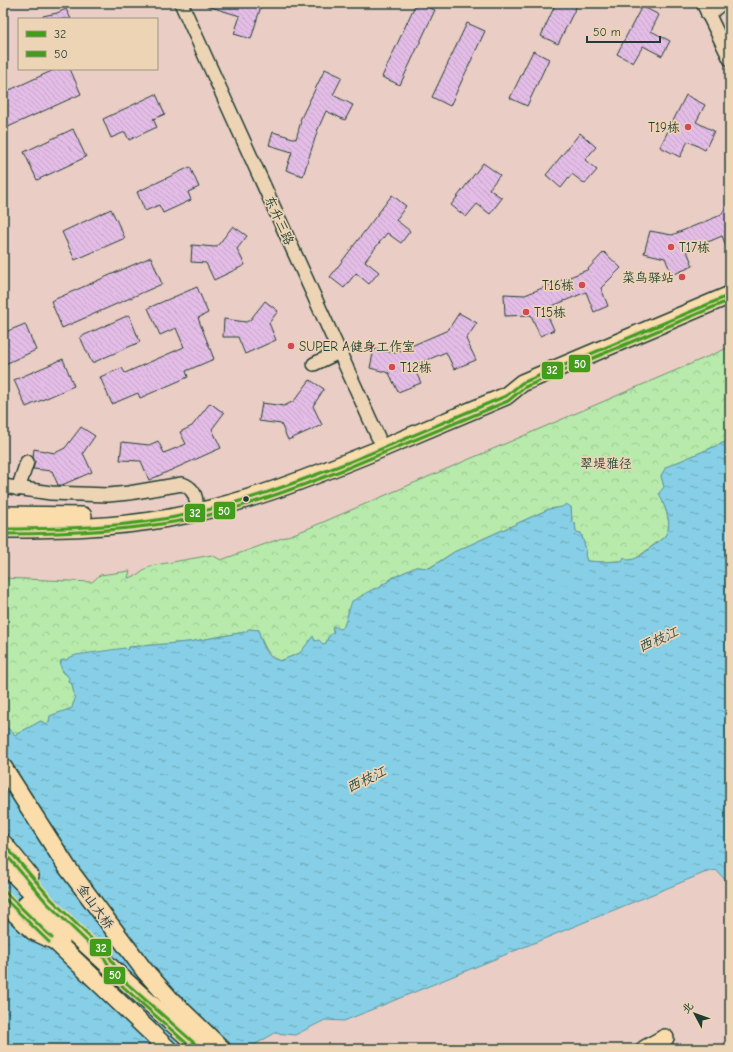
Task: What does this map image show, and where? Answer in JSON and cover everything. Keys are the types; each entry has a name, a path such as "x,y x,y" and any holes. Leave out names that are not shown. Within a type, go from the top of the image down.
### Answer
{"main road":[{"path":"3,515 57,523 119,525 157,520 210,510 260,496 325,472 506,396 522,383 730,295"},
{"path":"3,529 139,512 196,502 227,494 282,476 502,385 522,383"},
{"name":"金山大桥","path":"3,767 71,872 144,970 169,998 222,1049"},
{"path":"3,843 47,895 109,956 123,980"},
{"path":"3,863 123,980 201,1049"},
{"path":"3,878 42,919 86,972"},
{"path":"3,890 86,972 168,1049"},
{"path":"3,902 33,930 55,941"},
{"path":"645,1049 659,1044"}],"street":[{"name":"东升三路","path":"181,3 378,437"},
{"path":"703,3 730,59"},
{"path":"708,15 722,3"},
{"path":"314,364 339,352"},
{"path":"18,489 27,462"},
{"path":"3,486 64,494 108,494 129,493 182,484 191,489 195,495 196,502"}],"green space":[{"name":"翠堤雅径","path":"730,347 730,440 666,467 661,476 664,487 660,493 667,514 669,524 668,531 664,537 634,560 602,562 587,561 585,555 586,550 581,533 576,532 575,523 572,522 571,507 549,509 454,552 429,568 416,567 392,578 380,588 362,595 348,610 348,615 344,626 340,629 332,629 334,632 328,637 327,643 323,644 315,641 313,637 300,653 280,661 269,653 259,634 259,630 249,629 245,632 189,642 129,647 127,650 74,656 67,660 60,661 63,672 70,678 68,681 72,684 75,700 73,708 50,716 49,722 46,724 41,721 15,735 3,724 3,578 92,582 100,575 130,571 128,578 138,575 150,566 212,555 221,560 307,529"}],"water":[{"name":"西枝江","path":"730,440 730,883 728,883 716,870 704,873 344,1021 325,1020 295,1035 275,1033 247,1049 3,1049 3,724 15,735 41,721 46,724 49,722 50,716 72,708 75,700 72,684 68,681 69,678 61,668 60,665 62,660 67,660 68,658 76,655 125,648 127,650 129,647 189,642 245,632 249,629 259,630 261,640 267,652 271,657 280,661 300,653 313,636 315,641 319,640 323,644 326,643 328,637 334,632 332,627 334,626 340,629 344,626 352,601 371,590 380,588 382,584 388,582 392,578 416,567 430,568 454,552 549,509 562,507 566,504 571,507 572,522 575,523 576,532 581,533 586,550 585,555 587,561 622,561 624,557 628,560 634,559 659,542 664,537 669,527 668,515 659,493 664,487 661,476 666,467"}],"building":[{"path":"204,3 262,3 251,39 234,34 240,16 204,5"},
{"path":"416,3 435,10 400,85 382,77"},
{"path":"556,3 578,3 558,44 541,36"},
{"path":"642,6 659,15 651,31 670,41 662,56 643,46 633,63 617,54"},
{"path":"66,9 70,18 43,18 43,16 57,13"},
{"path":"467,23 485,31 450,106 432,97"},
{"path":"533,51 549,59 527,106 510,98"},
{"path":"325,69 342,77 333,95 353,105 345,120 326,111 318,129 303,176 286,170 292,152 269,145 273,132 296,139 300,120"},
{"path":"54,70 70,70 81,94 8,127 3,116 3,93"},
{"path":"156,94 165,114 153,119 157,127 129,140 125,132 111,138 103,119"},
{"name":"T19栋","path":"686,95 705,105 696,122 714,131 705,150 688,141 680,157 660,147"},
{"path":"73,129 86,157 37,180 24,152"},
{"path":"580,133 596,147 585,160 597,170 585,184 572,174 561,188 546,175"},
{"path":"483,163 500,175 489,189 502,198 490,214 477,204 466,217 451,205"},
{"path":"190,167 199,187 188,192 191,200 163,213 159,205 145,211 137,192"},
{"path":"392,195 406,206 396,220 410,231 401,243 387,233 365,261 379,272 369,284 356,273 344,288 330,277"},
{"name":"T17栋","path":"730,200 730,255 722,236 687,251 693,266 672,275 665,258 644,253 650,231 672,235 721,215"},
{"path":"111,209 125,238 75,260 62,232"},
{"path":"233,226 247,236 237,249 245,265 214,280 206,263 191,262 192,245 215,247"},
{"path":"604,252 621,268 601,288 608,306 594,312 586,292 545,309 554,330 540,336 531,315 505,316 504,294 525,295 587,270"},
{"path":"151,257 162,284 62,328 51,301"},
{"path":"197,287 208,313 198,318 214,359 186,371 188,377 140,398 138,393 112,404 100,377 122,368 125,373 184,347 176,328 160,335 148,308"},
{"path":"265,301 278,311 269,323 276,340 245,354 238,337 223,337 224,319 246,322 250,320"},
{"path":"459,313 477,323 466,339 476,360 454,369 446,352 413,366 421,383 398,392 389,373 370,368 374,349 395,353 448,330"},
{"path":"129,315 140,342 92,363 80,337"},
{"path":"25,324 36,350 3,365 3,333"},
{"path":"63,359 74,386 26,407 14,380"},
{"path":"310,380 324,389 313,406 322,425 288,440 281,424 259,421 262,403 284,406 294,401"},
{"path":"210,403 224,413 212,429 221,448 149,480 141,461 120,460 122,442 149,445 158,441 164,453 186,444 180,432 192,426"},
{"path":"81,427 95,436 83,453 92,472 62,485 58,485 52,471 33,469 35,461 33,457 34,449 55,453 65,448"}],"transit line":[{"name":"32","path":"3,529 76,528 148,521 171,518 213,509 250,498 360,458 506,396 522,383 730,295"},
{"name":"50","path":"3,534 124,529 196,518 251,503 340,471 508,401 525,387 730,300"},
{"name":"32","path":"3,843 51,899 109,956 123,980 201,1049"},
{"name":"50","path":"3,851 47,903 105,959 119,983 193,1049"},
{"name":"32","path":"3,890 52,938"},
{"name":"50","path":"3,897 49,942"}],"place":[{"name":"T19栋","path":"688,127"},
{"name":"T17栋","path":"671,247"},
{"name":"菜鸟驿站","path":"682,277"},
{"name":"T16栋","path":"582,285"},
{"name":"T15栋","path":"526,312"},
{"name":"SUPER A健身工作室","path":"291,346"},
{"name":"T12栋","path":"392,367"}]}
